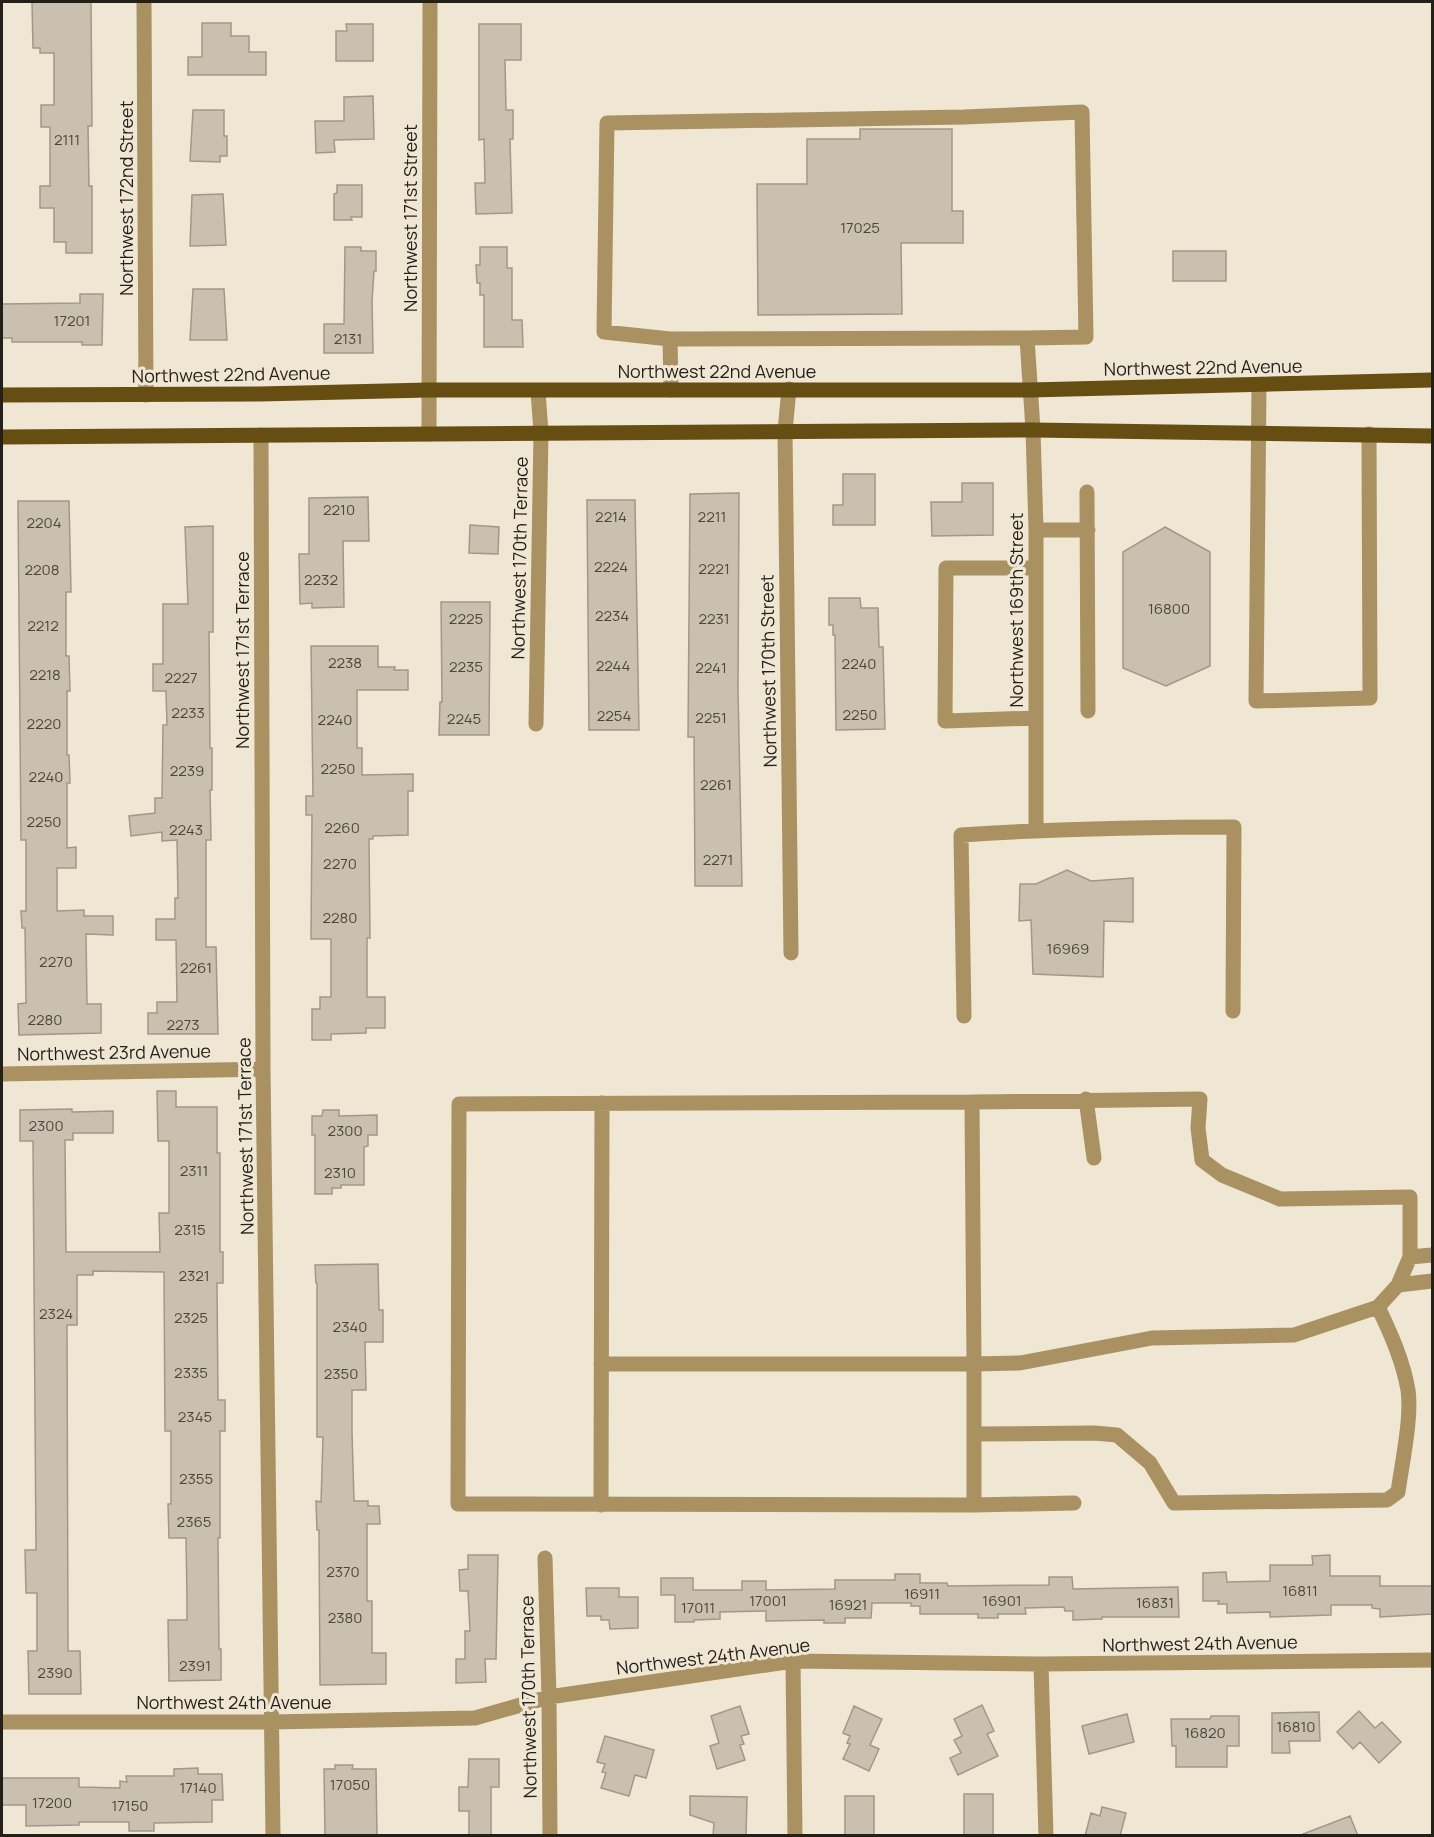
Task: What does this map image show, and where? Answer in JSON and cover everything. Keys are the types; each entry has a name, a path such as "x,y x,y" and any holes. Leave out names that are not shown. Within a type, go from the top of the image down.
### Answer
{"main road":[{"name":"Northwest 22nd Avenue","path":"2,395 428,390 538,392 789,389 1030,390 1432,380"},
{"path":"2,437 1033,430 1432,436"}],"street":[{"name":"Northwest 172nd Street","path":"144,2 146,395"},
{"name":"Northwest 171st Street","path":"429,434 430,2"},
{"path":"1082,112 1086,337 1028,338 670,339 604,332 607,123 952,117 1082,112"},
{"name":"Northwest 169th Street","path":"1028,338 1036,530 1036,830"},
{"path":"670,339 671,390"},
{"path":"1259,386 1256,701 1370,698 1369,434"},
{"name":"Northwest 170th Street","path":"789,389 785,432 791,953"},
{"name":"Northwest 170th Terrace","path":"536,724 541,433 538,392"},
{"name":"Northwest 171st Terrace","path":"261,435 263,1069 273,1836"},
{"path":"1088,492 1088,711"},
{"path":"1036,530 1088,530"},
{"path":"1036,568 946,568 945,721 1036,718"},
{"path":"964,1016 961,835 1036,830 1234,827 1233,1011"},
{"name":"Northwest 23rd Avenue","path":"2,1074 263,1069"},
{"path":"1086,1099 1094,1158"},
{"path":"601,1364 1020,1363 1152,1338 1294,1335 1378,1307 1398,1285 1410,1257 1410,1197 1280,1199 1222,1175 1202,1160 1198,1128 1200,1099 459,1104 459,1504 1074,1503"},
{"path":"972,1102 974,1504"},
{"path":"601,1504 602,1103"},
{"path":"1410,1257 1432,1255"},
{"path":"1398,1285 1432,1281"},
{"path":"974,1434 1117,1435 1150,1463 1174,1503 1387,1500 1398,1492 1406,1436 1408,1392 1394,1340 1378,1307"},
{"name":"Northwest 170th Terrace","path":"545,1558 550,1836"},
{"name":"Northwest 24th Avenue","path":"2,1722 271,1722 475,1718 549,1697 793,1661 1041,1664 1432,1660"},
{"path":"793,1661 795,1836"},
{"path":"1041,1664 1046,1836"}],"building":[{"path":"32,2 91,2 92,126 88,126 89,186 92,186 92,253 66,253 66,242 54,242 54,208 40,208 40,186 50,186 50,127 41,127 41,105 54,105 54,53 40,53 40,48 33,48"},
{"path":"202,23 231,23 231,36 249,36 249,52 266,52 266,75 188,75 188,57 202,57"},
{"path":"346,24 373,24 373,61 336,61 336,31 347,31"},
{"path":"479,24 521,24 521,60 505,60 506,110 513,110 513,139 510,139 512,213 476,214 475,183 485,183 484,139 479,140"},
{"path":"373,96 374,139 334,140 335,152 316,153 315,121 344,121 344,97"},
{"path":"193,110 224,110 227,156 220,156 220,162 190,161"},
{"path":"860,129 952,129 952,211 963,211 963,243 901,243 902,314 758,315 757,184 807,184 807,139 860,139"},
{"path":"337,185 362,185 362,217 351,217 352,220 334,220 334,194 337,193"},
{"path":"223,194 226,245 190,246 192,195"},
{"path":"345,247 361,247 361,251 376,251 372,301 373,353 324,353 324,324 344,324"},
{"path":"480,247 507,247 507,268 512,268 512,320 522,320 523,347 484,347 484,295 480,295 476,265 480,265"},
{"path":"1173,251 1226,251 1226,281 1173,281"},
{"path":"193,289 224,289 227,340 190,340"},
{"path":"80,294 103,294 102,345 82,345 82,342 12,342 12,338 2,338 2,304 80,303"},
{"path":"843,474 875,474 875,525 833,525 833,505 843,505"},
{"path":"962,483 993,483 993,535 932,536 931,502 962,502"},
{"path":"739,493 738,689 742,886 695,886 694,737 688,737 690,494"},
{"path":"368,497 369,541 343,541 344,607 312,608 312,603 300,604 299,554 309,554 309,498"},
{"path":"587,500 635,500 639,730 589,730"},
{"path":"18,501 69,501 71,592 66,592 66,656 69,656 67,755 69,755 70,783 67,783 67,848 76,847 76,868 57,868 57,911 84,910 84,916 113,916 113,935 86,934 87,1004 101,1004 101,1033 19,1035 18,1004 26,1003 25,928 22,928 21,911 26,911 26,840 21,840"},
{"path":"470,525 499,527 498,554 469,553"},
{"path":"213,526 213,632 209,632 212,790 210,790 211,840 206,840 206,947 216,947 218,1034 148,1034 148,1013 157,1013 157,1002 177,1002 176,940 156,940 156,919 175,919 175,898 178,898 177,840 162,841 162,832 131,836 129,816 155,813 155,798 162,798 163,725 167,725 166,691 153,691 153,664 163,664 163,604 188,604 185,527"},
{"path":"1165,527 1210,552 1210,666 1166,686 1123,668 1123,552"},
{"path":"829,598 860,598 861,608 878,608 879,647 883,647 885,729 836,730 835,635 833,635 833,625 829,625"},
{"path":"441,602 490,602 489,735 439,735 440,702 442,702"},
{"path":"311,646 378,646 378,667 408,670 408,690 357,690 357,748 362,748 362,775 413,774 413,791 408,791 408,835 373,836 373,839 369,839 370,938 367,938 367,997 385,997 385,1028 366,1028 366,1033 331,1034 331,1040 312,1040 312,1009 320,1009 320,997 331,997 331,939 311,939 312,815 306,815 306,796 313,796"},
{"path":"1067,870 1091,881 1133,878 1133,922 1104,921 1103,977 1033,974 1031,920 1019,921 1020,884 1036,884"},
{"path":"157,1091 176,1091 176,1107 217,1107 217,1153 220,1153 220,1252 223,1252 223,1283 217,1283 218,1400 225,1400 225,1431 220,1431 220,1538 218,1538 221,1680 169,1681 168,1620 187,1620 187,1598 186,1538 169,1538 171,1431 165,1431 164,1272 93,1271 93,1275 77,1275 77,1325 67,1325 68,1651 80,1651 81,1694 29,1694 28,1651 37,1651 37,1593 26,1593 25,1550 36,1550 33,1141 20,1141 20,1110 113,1111 113,1133 73,1133 73,1140 65,1140 66,1252 160,1252 159,1213 169,1213 169,1141 158,1141"},
{"path":"323,1110 339,1110 339,1116 377,1115 377,1135 368,1135 368,1146 364,1147 364,1185 341,1185 341,1188 332,1188 332,1194 315,1194 315,1135 312,1135 312,1116 322,1116"},
{"path":"378,1264 379,1310 383,1310 383,1342 365,1342 366,1390 352,1390 352,1432 354,1501 368,1501 368,1506 379,1506 380,1524 367,1524 367,1601 372,1601 372,1653 386,1653 386,1684 320,1685 319,1530 317,1530 316,1501 321,1502 323,1437 317,1437 315,1265"},
{"path":"468,1555 498,1555 496,1659 485,1659 486,1682 456,1683 456,1659 465,1659 465,1631 470,1631 468,1591 460,1591 459,1570 468,1569"},
{"path":"1330,1555 1330,1576 1380,1576 1380,1586 1432,1586 1432,1614 1380,1617 1380,1609 1372,1608 1372,1605 1331,1605 1331,1615 1270,1617 1270,1612 1227,1613 1227,1604 1218,1604 1219,1601 1203,1601 1203,1573 1226,1572 1227,1582 1270,1581 1270,1565 1313,1565 1312,1556"},
{"path":"895,1574 920,1574 920,1583 947,1583 948,1586 1049,1585 1049,1577 1072,1577 1073,1589 1178,1587 1179,1617 1102,1617 1102,1619 1073,1620 1073,1611 1065,1611 1064,1607 1025,1608 1026,1614 998,1614 998,1618 978,1618 978,1614 920,1614 920,1606 911,1606 911,1603 872,1603 871,1618 845,1618 845,1623 824,1623 824,1620 766,1621 766,1611 720,1612 720,1619 675,1622 675,1595 661,1595 661,1578 693,1578 693,1590 742,1590 742,1581 766,1581 766,1590 835,1589 835,1580 895,1580"},
{"path":"586,1588 619,1588 619,1597 638,1597 638,1628 610,1629 609,1620 601,1620 601,1616 587,1616"},
{"path":"982,1705 994,1731 987,1734 998,1756 958,1775 950,1758 961,1753 954,1740 962,1736 954,1719"},
{"path":"740,1706 749,1734 741,1736 744,1744 740,1745 745,1760 717,1769 710,1746 719,1743 711,1716"},
{"path":"854,1706 882,1719 870,1745 879,1749 869,1771 843,1759 850,1744 847,1743 850,1736 843,1733"},
{"path":"1359,1711 1375,1728 1382,1722 1401,1742 1379,1763 1360,1742 1353,1749 1337,1732"},
{"path":"1319,1712 1320,1741 1289,1741 1290,1753 1272,1753 1272,1713"},
{"path":"1127,1714 1134,1742 1089,1754 1082,1726"},
{"path":"1211,1716 1239,1716 1239,1746 1227,1746 1227,1767 1176,1767 1176,1746 1172,1746 1171,1719 1210,1719"},
{"path":"605,1736 654,1750 646,1778 635,1775 629,1796 601,1788 606,1773 602,1772 605,1764 597,1762"},
{"path":"469,1759 499,1759 499,1787 491,1787 491,1836 469,1836 469,1811 459,1811 459,1787 468,1787"},
{"path":"335,1765 353,1765 352,1769 376,1769 377,1836 325,1836 324,1769 335,1769"},
{"path":"198,1768 198,1774 222,1774 223,1800 212,1800 212,1822 154,1823 154,1831 129,1831 129,1822 79,1822 79,1825 26,1826 26,1805 2,1805 2,1778 79,1778 79,1787 120,1788 120,1781 127,1782 126,1776 174,1776 174,1769"},
{"path":"964,1794 993,1794 993,1836 964,1836"},
{"path":"690,1796 747,1797 746,1836 713,1836 714,1823 690,1815"},
{"path":"845,1796 874,1796 874,1836 845,1836"},
{"path":"1102,1807 1126,1813 1120,1836 1085,1836 1091,1813 1100,1816"},
{"path":"1350,1816 1358,1836 1303,1836 1303,1834"}]}
